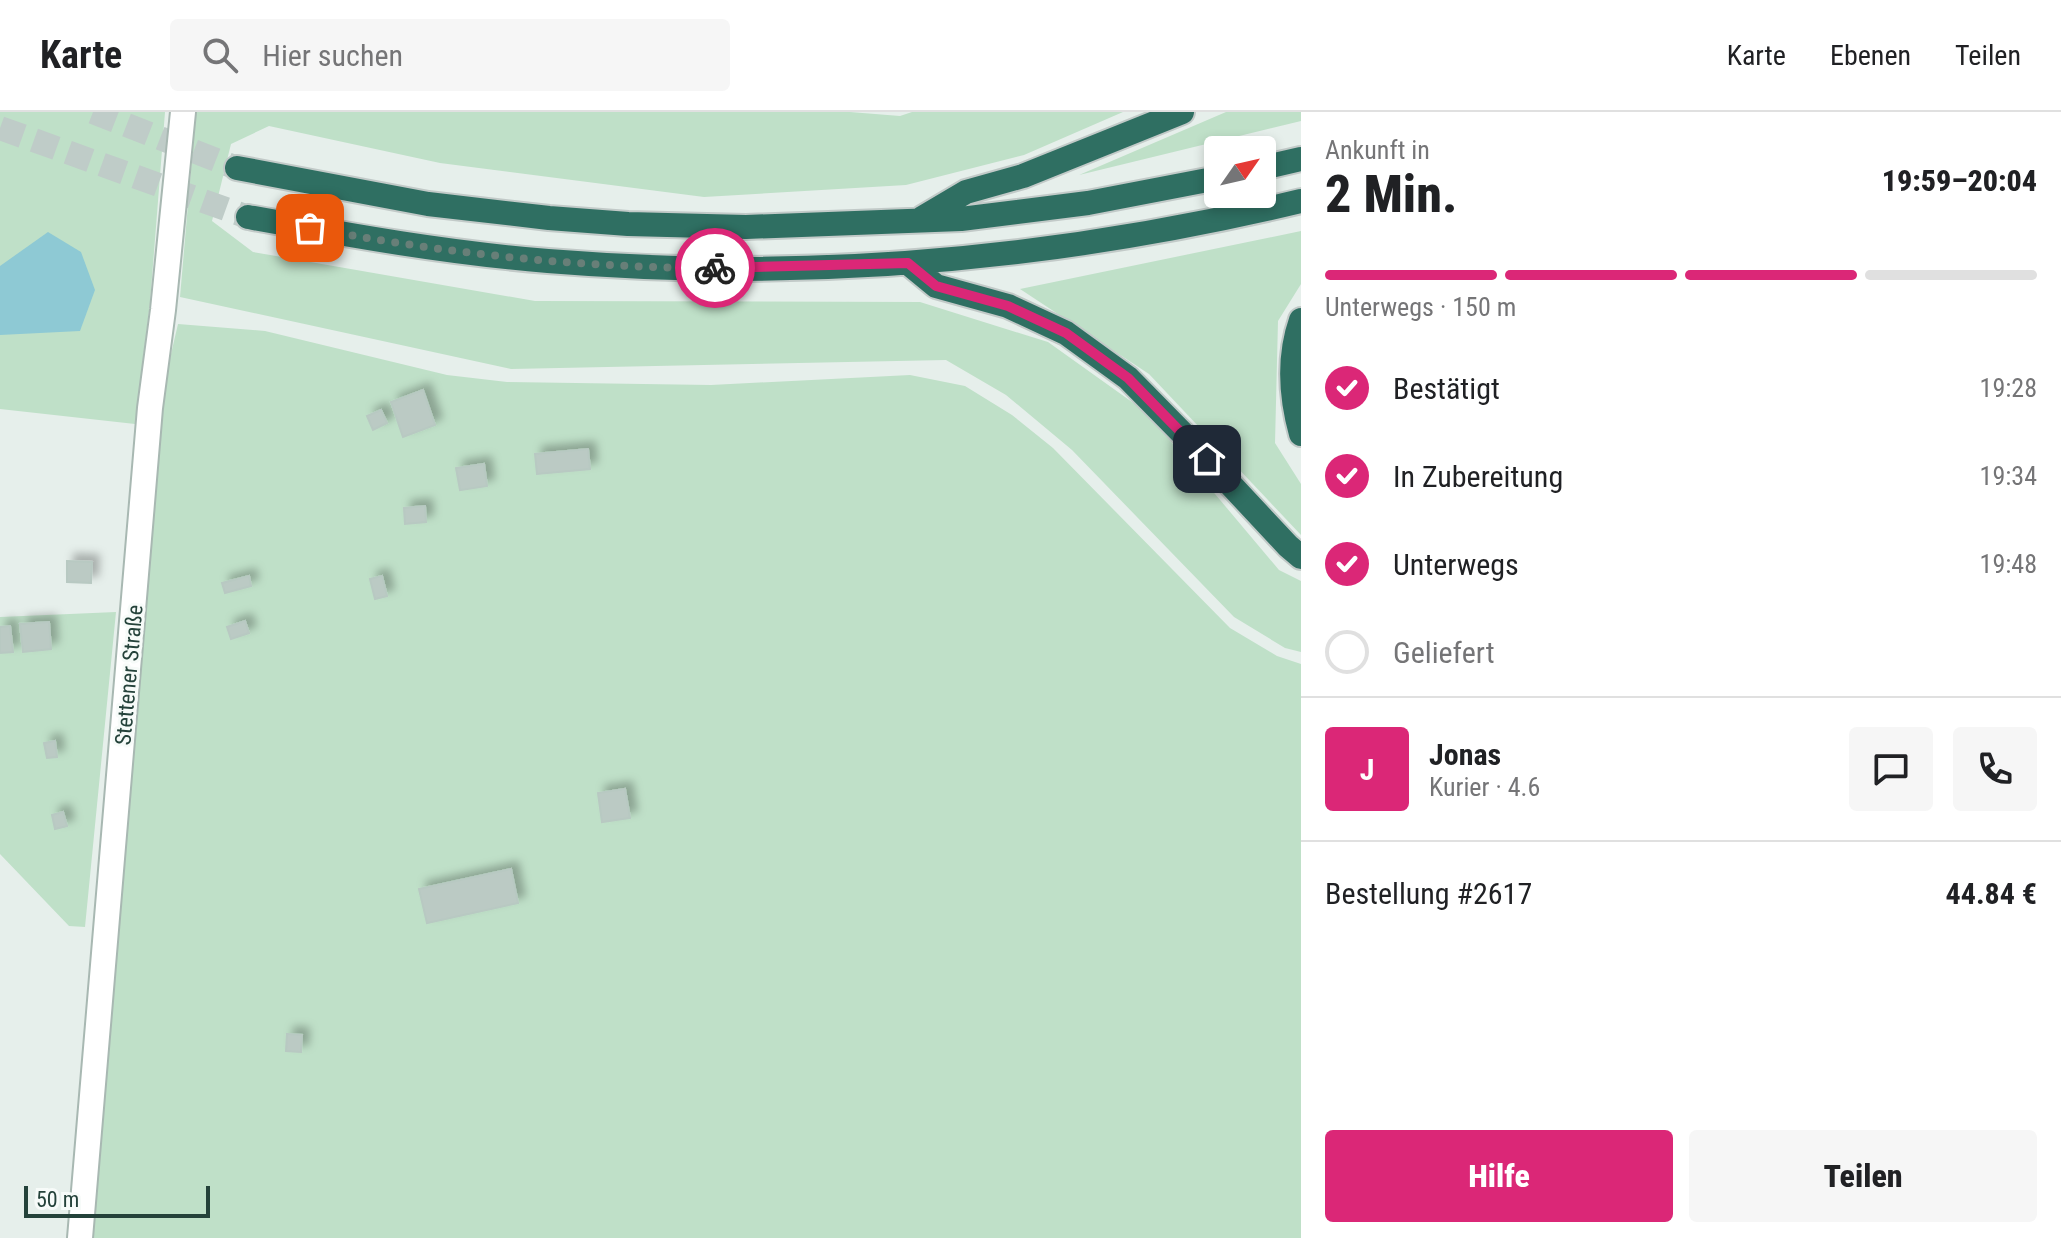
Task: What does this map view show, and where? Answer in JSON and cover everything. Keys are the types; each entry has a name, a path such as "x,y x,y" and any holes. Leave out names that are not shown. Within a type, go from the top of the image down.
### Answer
{"highway":[{"path":"916,222 966,192 1023,176 1182,112"},
{"path":"1276,165 1301,159"},
{"path":"237,168 428,204 628,224 746,227 916,222 1088,203 1204,181"},
{"path":"248,217 402,245 548,261 677,268 802,268 994,256 1127,238 1301,201"},
{"path":"908,263 936,286 1008,306 1066,333 1128,378 1301,557"},
{"path":"1301,320 1292,377 1295,414 1301,434"}],"street":[{"name":"Stettener Straße","path":"80,1238 150,408 183,112"}],"green space":[{"path":"0,112 165,112 150,303 135,424 0,409"},
{"path":"196,112 850,112 900,116 912,112 1123,112 1024,155 906,185 704,197 440,163 269,126 231,144 212,221 253,252 535,301 920,302 1048,342 1146,412 1279,570 1301,581 1301,652 1285,648 1234,617 1072,450 1006,395 946,360 511,369 180,297"},
{"path":"1226,112 1301,112 1301,121 1239,136 1204,136 1204,145 1079,175"},
{"path":"1301,231 1301,284 1278,321 1275,443 1301,484 1301,535 1149,374 1020,289"},
{"path":"178,324 265,331 447,375 507,382 711,385 910,375 965,386 1012,415 1053,448 1230,628 1277,656 1301,664 1301,1238 86,1238 157,414"},
{"path":"116,612 85,927 69,926 0,854 0,617"}],"water":[{"path":"48,232 81,252 95,290 80,331 0,335 0,266"}],"building":[{"path":"423,390 435,425 403,437 391,402"},
{"path":"381,410 387,423 373,430 367,416"},
{"path":"588,449 590,469 537,474 535,454"},
{"path":"484,464 487,486 460,490 456,468"},
{"path":"425,506 426,522 405,524 404,508"},
{"path":"67,561 92,562 91,583 67,582"},
{"path":"249,576 251,586 225,593 222,583"},
{"path":"382,576 387,596 375,599 370,579"},
{"path":"245,621 249,633 231,639 227,627"},
{"path":"49,622 51,649 23,652 20,624"},
{"path":"10,626 13,652 0,653 0,627"},
{"path":"55,741 57,757 47,758 44,743"},
{"path":"625,789 630,818 602,822 598,793"},
{"path":"63,812 67,826 55,829 52,815"},
{"path":"511,869 518,903 427,923 419,889"},
{"path":"287,1034 302,1035 301,1052 286,1051"}],"tunnel":[{"path":"93,112 237,168"},
{"path":"0,128 248,217"}],"way so far":[{"path":"310,228 402,245 548,261 715,268"}],"route":[{"path":"715,268 908,263 936,286 1008,306 1066,333 1128,378 1207,459"}]}
